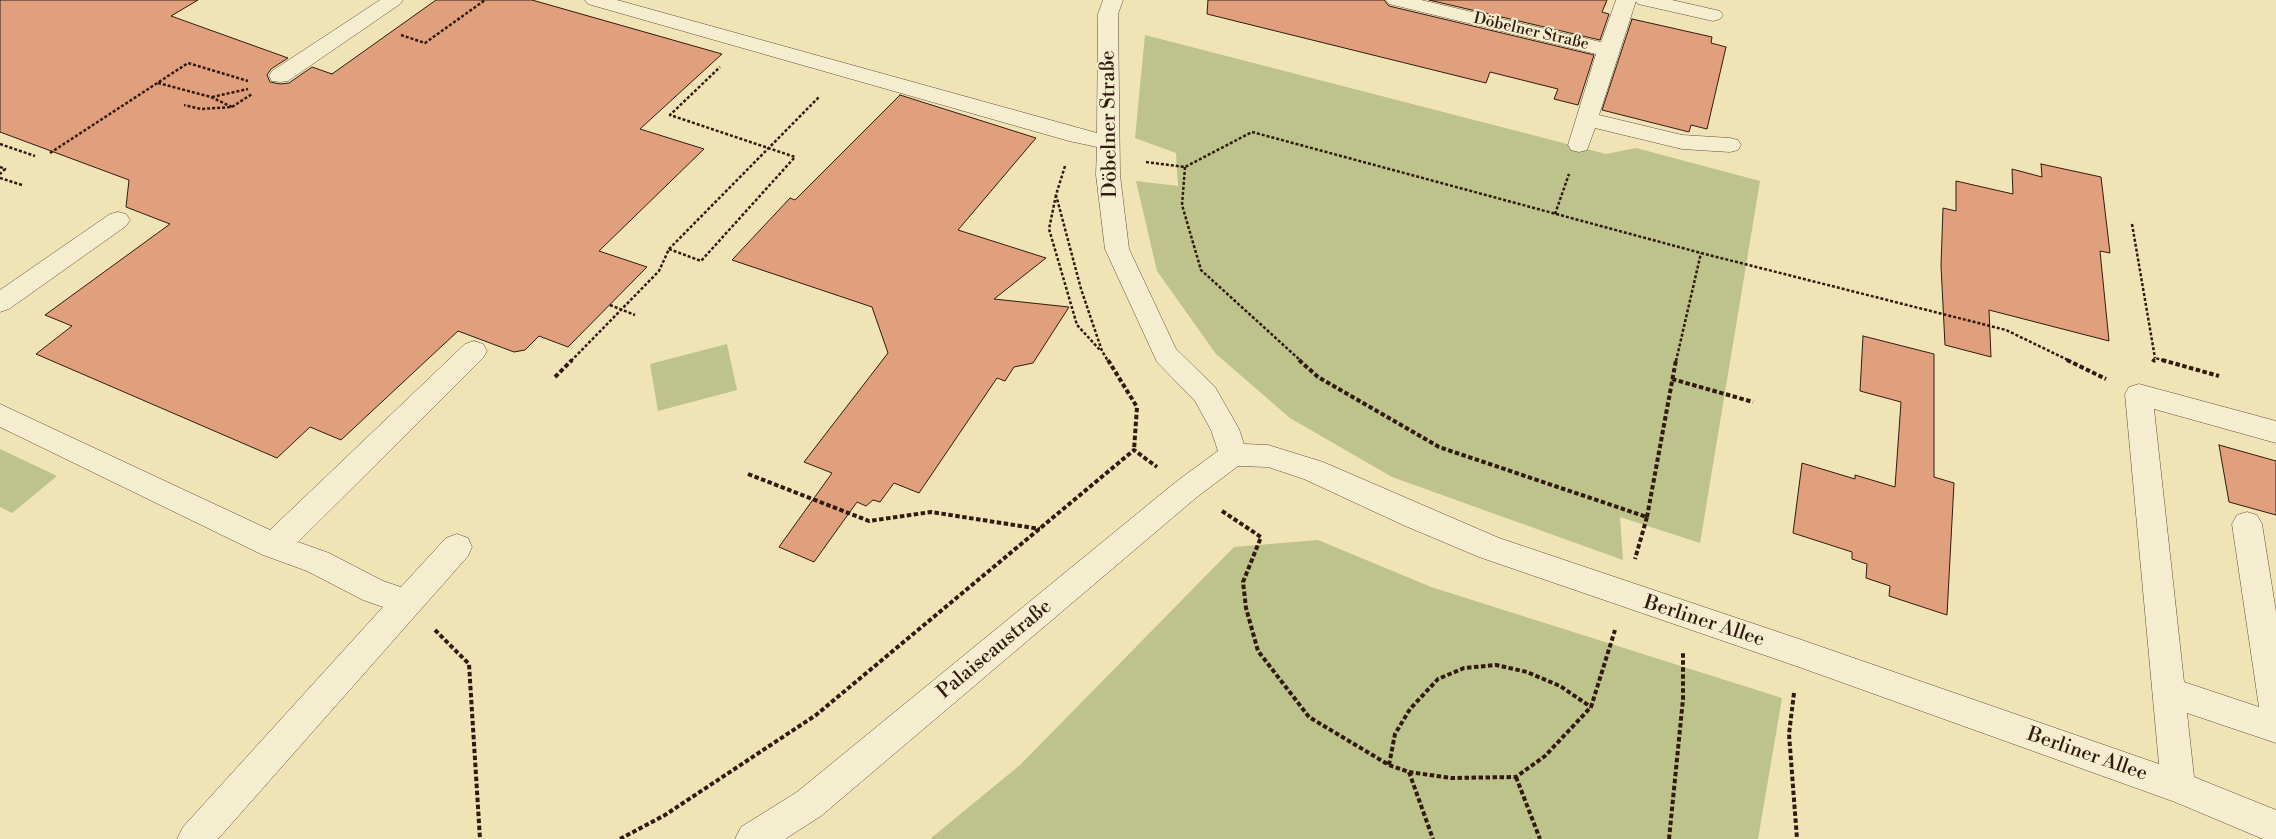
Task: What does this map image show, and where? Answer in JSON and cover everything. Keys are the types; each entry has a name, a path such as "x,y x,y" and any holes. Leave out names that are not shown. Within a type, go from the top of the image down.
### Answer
{"street":[{"path":"273,81 393,0"},
{"path":"595,0 1077,136 1108,150"},
{"name":"Döbelner Straße","path":"1113,0 1108,14 1108,175 1117,249 1166,355 1204,394 1225,429 1233,455"},
{"name":"Döbelner Straße","path":"1396,0 1608,50"},
{"name":"Döbelner Straße","path":"1579,145 1608,50 1626,0"},
{"path":"1645,0 1713,15"},
{"path":"1587,119 1682,142 1730,145"},
{"path":"0,303 118,220"},
{"path":"274,546 474,351"},
{"name":"Berliner Allee","path":"2178,787 2139,394 2276,432"},
{"path":"0,415 274,546 318,562 374,590 407,602"},
{"name":"Berliner Allee","path":"1233,455 1268,456 1313,470 1413,516 1490,548 1626,596 1799,653 2178,787 2276,827"},
{"name":"Palaiseaustraße","path":"753,839 809,804 1187,489 1233,455"},
{"path":"2247,524 2276,714"},
{"path":"195,839 457,547"},
{"path":"2169,692 2276,728"}],"path":[{"path":"360,22 424,43 485,0"},
{"path":"669,249 701,261 795,157 670,115 746,42"},
{"path":"50,153 188,63 273,81"},
{"path":"555,377 660,271 669,249 767,148 839,77 847,72"},
{"path":"211,97 273,81"},
{"path":"184,105 200,110 232,107 273,81"},
{"path":"157,83 211,97 232,107"},
{"path":"1108,150 1185,167 1252,132 1701,254 2006,330"},
{"path":"1077,136 1066,160 1048,229 1076,325 1102,351 1137,407 1134,450"},
{"path":"0,144 36,156"},
{"path":"1555,214 1579,145"},
{"path":"0,167 5,169 0,174"},
{"path":"1185,167 1182,205 1200,270 1318,377 1439,447 1647,516"},
{"path":"0,178 22,185"},
{"path":"1056,195 1082,289 1102,351"},
{"path":"2132,224 2155,358"},
{"path":"1433,839 1409,772 1451,778 1516,777 1545,756 1591,707 1626,596 1647,516 1672,379 1701,254"},
{"path":"610,305 635,315"},
{"path":"1672,379 1753,402"},
{"path":"748,474 869,521 931,512 1040,529"},
{"path":"407,602 469,664 480,839"},
{"path":"1669,839 1683,699 1683,614"},
{"path":"1797,839 1790,734 1799,653"},
{"path":"1389,765 1395,734 1410,709 1438,678 1464,668 1496,665 1527,672 1560,686 1591,707"},
{"path":"1516,777 1540,839"}],"green space":[{"path":"1145,35 1606,154 1636,148 1760,181 1700,543 1620,517 1623,560 1392,477 1290,418 1216,354 1157,271 1136,181 1178,186 1176,153 1135,138"},
{"path":"727,344 737,390 658,411 650,364"},
{"path":"0,449 57,476 12,513 0,507"},
{"path":"1318,540 1431,587 1782,698 1758,839 930,839 1020,765 1234,547"}],"building":[{"path":"0,0 198,0 171,16 288,58 271,69 267,75 270,82 280,84 289,83 312,67 332,74 436,0 532,0 722,54 640,129 704,149 599,251 647,267 568,347 539,336 525,350 514,352 458,331 341,440 310,427 277,458 36,354 72,326 45,315 170,224 126,207 129,180 0,132"},
{"path":"1208,0 1384,0 1389,6 1594,55 1578,105 1554,99 1558,89 1490,72 1486,83 1207,14"},
{"path":"1429,0 1607,0 1602,12 1609,14 1600,40"},
{"path":"1632,19 1712,37 1711,43 1726,47 1707,129 1691,125 1689,132 1602,110"},
{"path":"900,95 1036,138 958,230 1046,258 994,299 1069,307 1033,363 1014,367 1005,381 997,378 919,493 894,483 880,502 873,500 866,506 857,502 814,562 779,547 832,473 804,462 888,353 872,307 732,260 790,198 795,200"},
{"path":"2041,164 2101,177 2110,253 2100,251 2109,341 1989,310 1991,357 1945,345 1941,266 1943,208 1956,211 1956,181 2013,194 2012,169 2042,177"},
{"path":"1863,336 1934,354 1934,477 1954,483 1947,615 1889,596 1890,586 1866,578 1867,564 1852,559 1852,552 1793,533 1802,463 1855,479 1855,475 1895,487 1901,402 1860,391"},
{"path":"2219,445 2276,461 2276,515 2229,502"}]}
